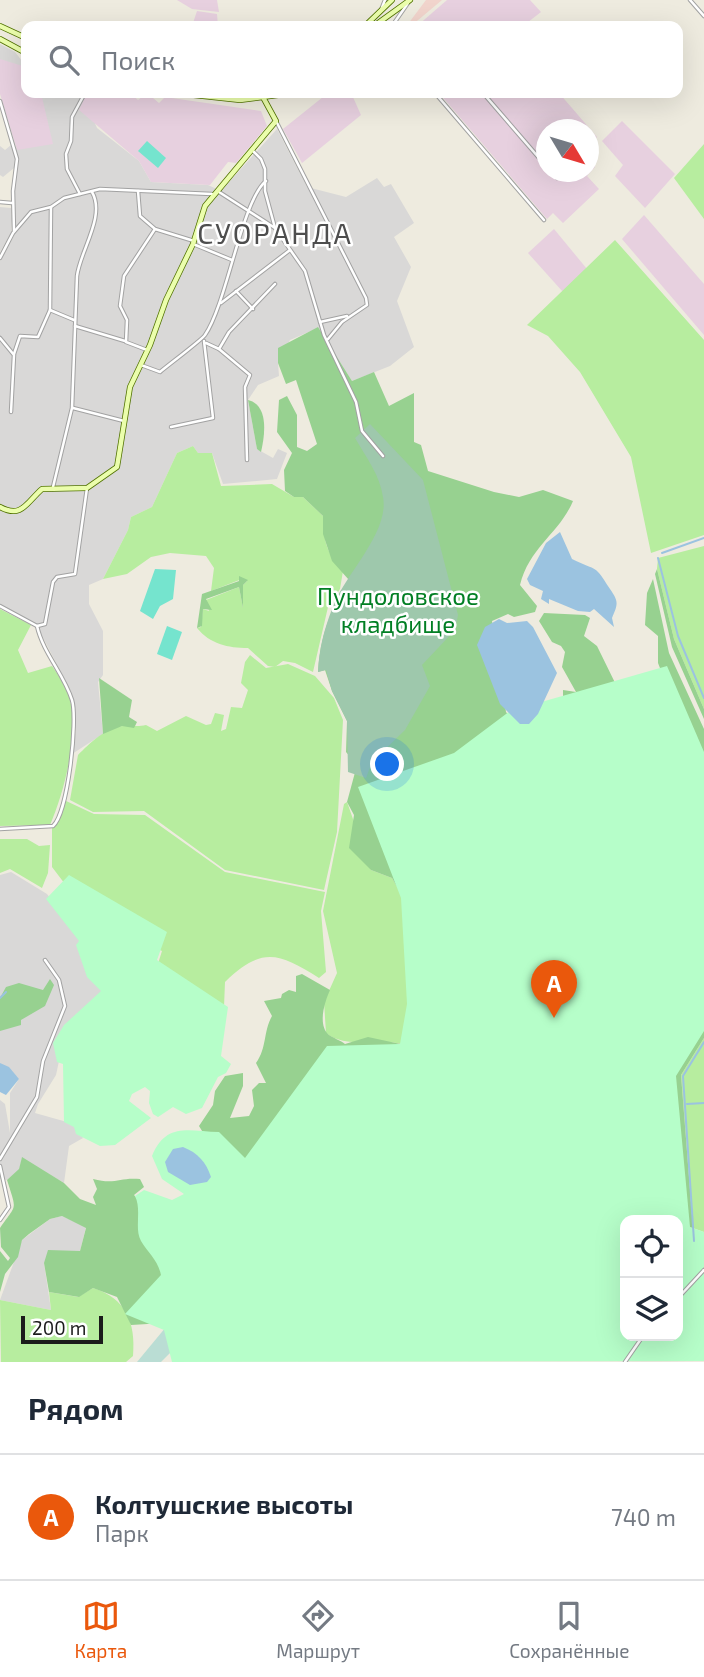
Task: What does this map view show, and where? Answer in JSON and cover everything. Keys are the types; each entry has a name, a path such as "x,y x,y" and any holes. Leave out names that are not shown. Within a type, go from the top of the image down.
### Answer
{"street":[{"path":"381,11 385,0"},
{"path":"371,21 392,0"},
{"path":"380,21 408,0"},
{"path":"395,21 408,0"},
{"path":"690,0 704,16"},
{"path":"0,26 21,36"},
{"path":"0,39 21,50"},
{"path":"80,194 67,169 66,154 71,141 72,117 82,98"},
{"path":"208,98 269,98"},
{"path":"439,98 544,220"},
{"path":"487,98 536,153"},
{"path":"264,99 368,305 350,315 320,322"},
{"path":"0,101 17,159 12,203 13,233"},
{"path":"0,506 11,513 19,512 42,489 87,488 117,467 122,451 130,387 193,242 205,206 275,121"},
{"path":"0,131 5,125"},
{"path":"253,151 261,159 266,181 265,191 275,228 309,281 327,340 352,390 362,431 383,456"},
{"path":"141,365 160,372 203,340 221,303 260,186 266,181"},
{"path":"138,191 139,216 155,229 193,242 233,261"},
{"path":"53,487 72,408 79,255 90,241 95,214 92,192"},
{"path":"0,258 13,233 31,212 92,192 215,192 275,228"},
{"path":"0,202 12,203"},
{"path":"11,412 13,354 20,336 38,337 50,310 51,206"},
{"path":"127,342 127,320 120,306 124,276 155,229"},
{"path":"221,303 290,250"},
{"path":"219,349 229,332 275,284"},
{"path":"236,291 253,309"},
{"path":"50,310 74,320"},
{"path":"327,340 350,315"},
{"path":"75,326 148,350"},
{"path":"0,338 13,354"},
{"path":"203,340 219,349 250,375 245,387 247,460"},
{"path":"172,427 213,418 203,340"},
{"path":"72,408 124,421"},
{"path":"37,626 45,624 53,582 57,577 75,574 87,488"},
{"path":"0,606 37,626 49,657 72,699 73,730 58,821 53,826 0,830"},
{"path":"0,1159 37,1097 43,1061 65,1006 59,980 45,960"},
{"path":"0,1166 9,1208 0,1220"},
{"path":"683,1293 704,1270"},
{"path":"625,1362 640,1341"}],"shaded area":[{"path":"177,0 217,0 219,12 192,9"},
{"path":"426,0 442,0 417,21 410,21"},
{"path":"447,0 530,0 541,12 529,21 423,21"},
{"path":"197,11 217,14 218,21 194,21"},
{"name":"СУОРАНДА","path":"0,44 15,52 21,60 21,98 86,98 97,128 139,161 151,182 208,185 221,191 277,129 307,187 346,197 377,178 384,187 391,184 414,223 394,237 411,267 397,301 414,347 390,366 352,381 318,328 290,340 278,363 279,376 258,385 248,400 257,449 273,458 278,449 287,453 277,479 223,484 212,453 198,453 193,446 177,453 152,507 131,517 128,530 103,579 89,585 89,604 103,631 103,675 98,682 103,734 72,754 76,730 73,699 68,686 36,624 0,605 0,261 14,236 16,222 12,191 14,168 3,177 0,175 0,146 5,150 11,145 15,159 17,142 0,84"},
{"path":"0,59 21,65 21,98 42,98 53,144 17,150 0,94"},
{"path":"85,98 153,98 159,103 164,98 172,98 261,111 267,126 236,163 228,162 210,185 151,182 139,161 79,110"},
{"path":"322,98 353,98 361,115 302,163 283,129"},
{"path":"443,98 563,98 581,119 536,119 536,182 593,182 599,189 563,223 553,213 547,219"},
{"path":"622,121 675,174 645,208 615,176 623,165 602,141"},
{"path":"147,141 166,158 158,168 138,151"},
{"path":"0,207 11,208 12,220 11,233 0,252"},
{"path":"644,215 704,284 704,335 622,239"},
{"path":"554,229 587,269 563,292 528,253"},
{"path":"560,532 572,559 598,572 613,593 617,603 612,618 614,627 594,609 590,612 578,611 549,599 549,604 541,599 543,591 530,585 527,579 546,543"},
{"path":"155,569 176,570 173,599 160,606 153,619 140,611"},
{"path":"499,619 507,623 527,621 533,627 557,673 538,714 529,724 520,724 500,704 477,645 485,627"},
{"path":"167,626 182,632 172,660 157,654"},
{"path":"11,872 47,894 134,1011 59,1061 56,1075 38,1104 35,1113 74,1124 83,1138 69,1146 64,1183 22,1158 19,1170 7,1180 0,1179 0,1100 5,1104 10,1133 10,1093 19,1079 0,1070 0,875"},
{"path":"0,1063 9,1067 19,1079 6,1095 0,1092"},
{"path":"183,1147 204,1162 211,1177 207,1182 190,1185 168,1172 165,1162 173,1149"},
{"path":"62,1216 86,1227 80,1251 44,1263 51,1310 0,1300 22,1240 50,1219"},
{"path":"166,1327 173,1350 161,1362 137,1362"}],"green space":[{"path":"704,144 704,219 674,178"},
{"path":"615,240 704,340 704,535 651,553 631,457 580,372 548,336 527,325"},
{"path":"318,327 352,381 374,372 389,406 414,393 414,442 421,445 428,471 494,492 519,497 543,490 573,501 560,523 537,550 520,585 537,606 535,612 514,617 508,614 492,621 506,712 522,734 563,700 563,690 576,692 562,667 565,652 561,646 552,642 539,621 544,613 585,615 590,618 584,636 597,646 622,697 667,686 658,663 658,636 645,625 647,593 653,579 669,653 704,729 704,1038 681,1075 693,1228 683,1227 683,1215 620,1215 620,1220 366,1220 207,1139 199,1126 213,1105 215,1091 225,1076 243,1073 243,1086 230,1118 249,1116 254,1106 252,1090 259,1083 266,1083 256,1063 262,1052 272,1016 264,1001 281,998 282,994 289,990 296,992 296,976 302,974 330,990 324,1006 323,1025 325,1031 345,1044 368,1037 405,1045 411,999 406,903 392,878 371,870 349,848 354,815 347,802 357,765 346,752 347,721 325,670 318,672 327,624 349,580 332,561 323,534 323,516 303,497 294,497 285,491 284,470 292,453 277,432 279,400 287,396 297,415 297,447 307,451 317,444 296,380 286,384 278,363 278,348"},
{"path":"248,400 259,408 264,421 261,452 257,449"},
{"name":"Пундоловское кладбище","path":"370,424 423,480 458,615 455,630 422,665 430,686 405,730 372,762 366,778 348,772 347,721 332,691 326,670 318,672 322,640 332,609 373,540 383,511 379,481 355,438"},
{"path":"193,446 198,453 212,453 221,486 272,484 294,497 303,497 323,516 327,546 343,571 340,589 328,607 313,672 295,663 283,661 275,667 268,666 248,648 220,644 197,628 201,627 203,609 209,611 206,600 239,587 243,608 243,585 247,581 242,579 211,591 214,568 206,556 170,553 151,557 127,574 103,579 128,530 131,517 152,507 177,453"},
{"path":"704,546 704,709 674,639 657,569 658,558"},
{"path":"657,569 674,639 704,709 704,719 672,647 655,574"},
{"path":"239,576 248,580 243,585 243,608 239,587 206,599 212,610 203,609 202,626 197,628 202,594 239,581"},
{"path":"0,609 31,625 18,650 28,673 52,666 70,700 73,730 69,764 50,825 0,826"},
{"path":"250,655 266,668 288,664 315,676 334,698 343,720 337,832 324,890 225,870 144,811 93,812 70,800 78,755 110,729 146,725 157,731 186,716 206,725 211,724 215,713 224,715 221,731 226,729 231,707 242,708 248,690 241,683 245,662"},
{"path":"667,666 704,752 704,1031 676,1076 690,1227 704,1232 704,1361 172,1362 164,1330 125,1314 161,1275 139,1236 135,1196 144,1190 172,1200 184,1194 162,1179 152,1156 164,1138 171,1133 188,1130 219,1132 245,1158 327,1046 400,1044 407,1004 401,898 358,787 454,753 510,711"},
{"path":"99,678 132,700 129,717 137,722 134,728 122,726 103,734"},
{"path":"64,800 94,814 145,815 225,872 325,892 321,911 326,972 319,978 293,963 271,957 260,958 238,970 225,982 224,1007 142,1014 162,951 122,933 68,888 52,867 52,828 59,820"},
{"path":"347,802 371,870 392,878 406,903 411,999 405,1045 344,1041 326,1033 324,1002 337,973 323,911 344,804"},
{"path":"0,839 27,839 39,846 50,845 48,873 42,888 10,869 0,873"},
{"path":"69,875 167,932 157,960 228,1007 221,1056 231,1064 226,1073 218,1077 202,1108 186,1114 173,1107 158,1117 153,1114 149,1103 150,1091 145,1087 132,1094 129,1101 151,1118 115,1145 100,1146 76,1134 74,1127 64,1122 63,1064 57,1062 53,1043 64,1025 101,991 87,977 76,945 79,941 46,899"},
{"path":"50,979 54,985 45,1006 21,1020 21,1025 0,1031 0,998 6,987 19,983 43,990"},
{"path":"704,1038 704,1232 693,1228 681,1075"},
{"path":"22,1157 64,1183 80,1199 96,1205 93,1197 97,1189 93,1179 140,1179 144,1187 134,1195 145,1208 142,1236 150,1252 164,1268 164,1323 131,1325 117,1297 93,1288 79,1297 49,1292 44,1263 48,1250 80,1251 86,1228 62,1216 50,1219 22,1240 18,1257 5,1274 0,1292 0,1251 8,1261 10,1258 1,1247 0,1228 14,1207 7,1180 19,1169"},
{"path":"93,1288 114,1298 126,1313 133,1333 133,1356 126,1362 1,1362 0,1300 51,1310 49,1292 78,1297"}],"waterway":[{"path":"662,553 704,538"},
{"path":"658,558 678,636 704,698"},
{"path":"0,998 6,992"},
{"path":"694,1241 683,1076 704,1042"},
{"path":"687,1104 704,1103"}],"place":[{"name":"Колтушские высоты","path":"554,1018"}],"district":[{"name":"СУОРАНДА","path":"275,233"}]}
